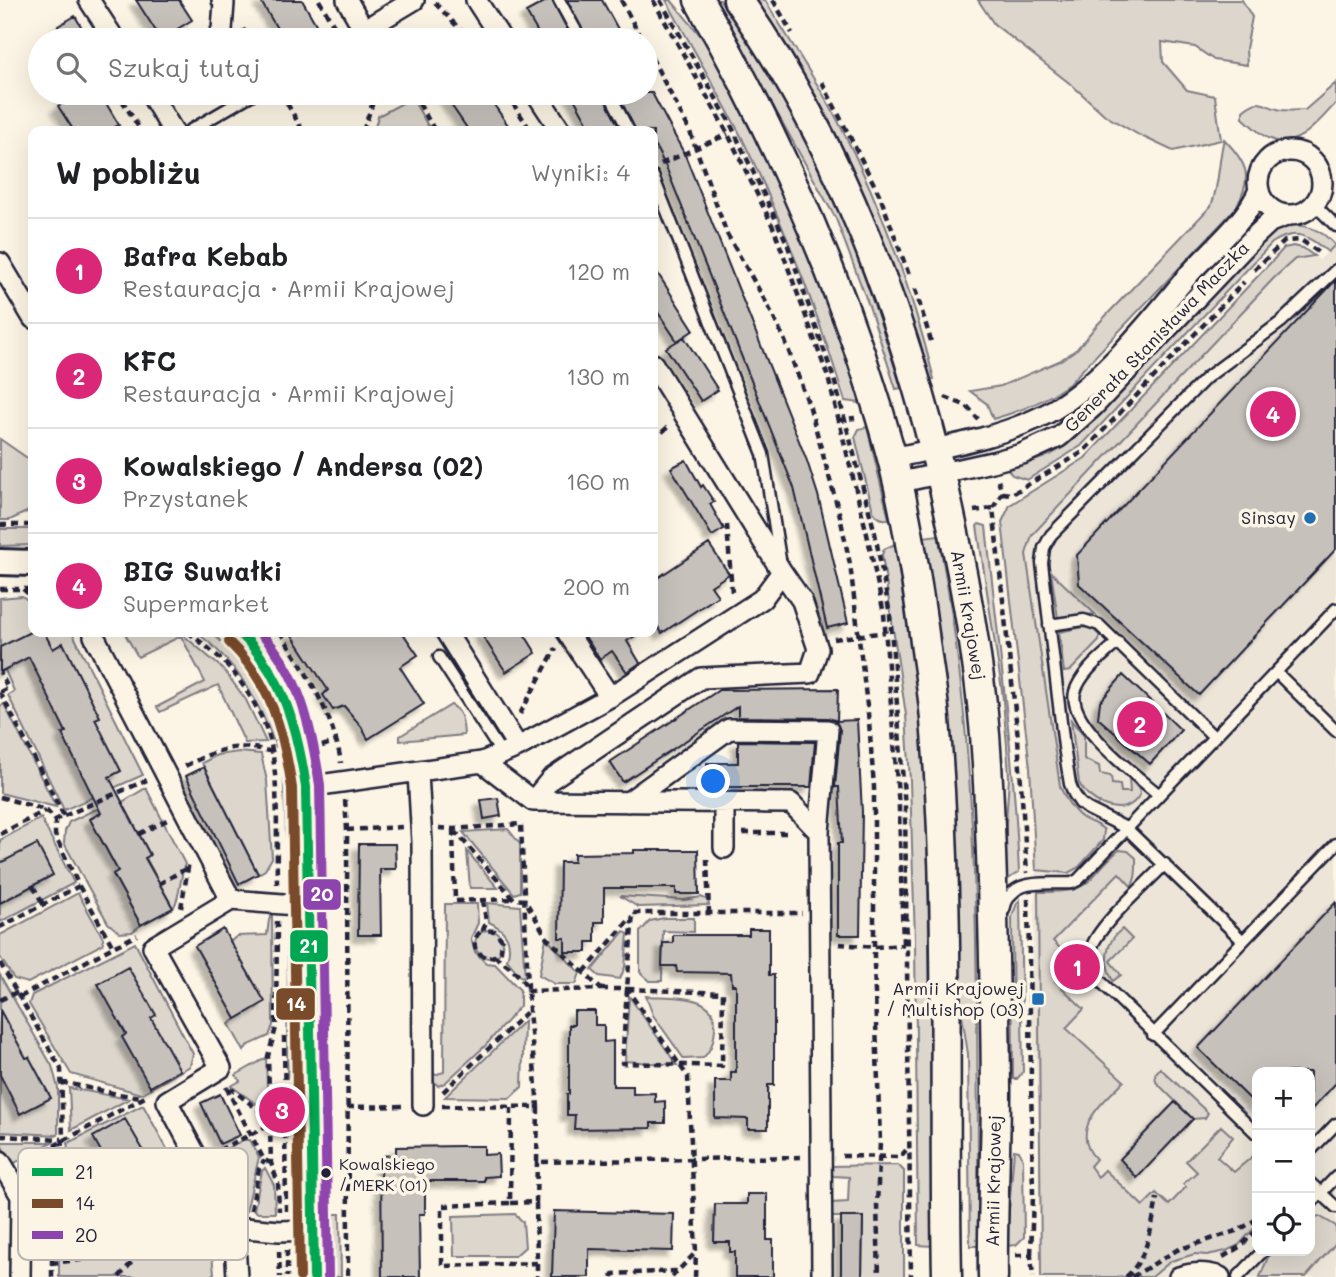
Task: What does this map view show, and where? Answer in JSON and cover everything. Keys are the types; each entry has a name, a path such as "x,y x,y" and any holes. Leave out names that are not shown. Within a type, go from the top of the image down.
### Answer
{"main road":[{"path":"699,0 730,55 807,215 853,332 895,470 917,588 935,718 944,912 947,1277"},
{"name":"Armii Krajowej","path":"738,0 766,40 803,102 851,198 908,352 938,461 972,626 981,689 987,764 996,1092 993,1277"}],"street":[{"path":"89,0 108,28"},
{"path":"222,0 222,28"},
{"path":"346,0 363,28"},
{"path":"367,28 414,0"},
{"path":"477,0 494,28"},
{"path":"157,105 170,126"},
{"path":"544,105 558,126"},
{"path":"1283,151 1293,151 1312,159 1318,167 1322,187 1314,204 1307,211 1289,215 1269,208 1259,190 1258,180 1266,161 1283,151"},
{"name":"Generała Stanisława Maczka","path":"895,470 938,461 1047,413 1074,396 1115,358 1232,228 1254,201 1259,190"},
{"name":"Generała Stanisława Maczka","path":"938,461 992,463 1041,446 1070,429 1254,237 1270,222 1289,215"},
{"path":"0,263 28,310"},
{"path":"533,801 551,779 701,678 810,673 818,649 802,601 658,372"},
{"path":"0,562 28,563"},
{"path":"306,787 482,762 510,750 610,697 762,599 782,572"},
{"path":"95,637 231,900"},
{"path":"246,637 281,685 301,751 306,787 314,1277"},
{"path":"449,637 506,728 510,750"},
{"path":"561,640 610,697"},
{"path":"628,802 729,729 828,730 819,832 822,1277"},
{"path":"482,762 533,801 791,803 819,832"},
{"path":"418,773 426,1105"},
{"path":"718,843 724,803"},
{"path":"194,1148 167,1101 221,1068 153,947 231,900 309,906"},
{"path":"3,1167 18,1191"},
{"path":"248,1228 279,1231 314,1230"},
{"path":"1179,1277 1207,1272 1220,1277"}],"lane":[{"path":"559,0 574,28"},
{"path":"198,126 234,105"},
{"path":"615,105 626,126"},
{"path":"658,189 763,454 782,572"},
{"path":"1314,204 1336,226"},
{"path":"1243,941 1126,828 1080,803 1070,785 1042,563 1044,548 1051,535 1206,379 1281,322 1336,270"},
{"path":"996,1092 1002,1051 1004,907 1010,893 1021,885 1072,883 1078,880 1336,609"},
{"path":"1049,625 1093,621 1118,642 1214,737"},
{"path":"1118,642 1083,676 1075,691 1074,704 1078,716 1093,735 1159,794"},
{"path":"439,657 510,750"},
{"path":"1276,672 1336,731"},
{"path":"1153,1035 1336,844"},
{"path":"1165,864 1094,942 1089,964 1091,972 1253,1130"},
{"path":"1315,1146 1336,1124"},
{"path":"1315,1199 1336,1177"},
{"path":"1315,1188 1336,1207"},
{"path":"1237,1277 1258,1256"}],"path":[{"path":"319,0 335,28"},
{"path":"621,0 636,28"},
{"path":"653,0 728,134 774,229 828,377 884,614 899,808 905,945"},
{"path":"660,0 729,121 787,243 834,379 875,533 890,615 905,807 911,1277"},
{"path":"435,3 459,28"},
{"path":"125,105 138,126"},
{"path":"288,105 300,126"},
{"path":"365,126 372,105"},
{"path":"420,105 432,126"},
{"path":"514,105 528,126"},
{"path":"658,165 728,134"},
{"path":"992,463 1002,493 993,508 1018,738 1028,884 1033,1195 1031,1255"},
{"path":"733,493 725,499 733,597"},
{"path":"0,524 28,525"},
{"path":"22,588 28,593"},
{"path":"0,589 28,589"},
{"path":"816,642 885,632"},
{"path":"194,637 231,669 253,700 268,732 272,752 277,905 276,1028 268,1056 271,1163 278,1183 280,1277"},
{"path":"283,637 319,697 338,741 344,783 347,830 348,1277"},
{"path":"506,728 517,720 561,640"},
{"path":"561,640 565,652"},
{"path":"0,672 8,688 0,692 64,816"},
{"path":"185,766 219,749 234,747 272,752 279,756 338,741"},
{"path":"55,820 151,779"},
{"path":"0,797 46,810 55,820 55,835 79,886 113,947"},
{"path":"165,809 175,829"},
{"path":"0,834 46,810"},
{"path":"139,834 170,819"},
{"path":"521,824 529,1011 538,1107 537,1277"},
{"path":"347,830 421,826 453,829 531,824"},
{"path":"453,829 514,899"},
{"path":"453,829 455,901 524,900"},
{"path":"709,913 718,843 819,832"},
{"path":"179,916 190,860"},
{"path":"159,884 188,868"},
{"path":"33,886 43,904"},
{"path":"1,925 79,886"},
{"path":"483,900 486,922 474,944 476,951 487,958 495,956 501,951 502,940 495,931 483,930"},
{"path":"524,900 547,938 601,989"},
{"path":"584,972 633,913 820,913"},
{"path":"528,991 627,989 723,993 722,1066 681,1067 622,1063 627,989 633,916"},
{"path":"0,1000 19,994 147,931"},
{"path":"136,936 142,946"},
{"path":"820,943 875,947 905,945"},
{"path":"495,956 526,984 528,991"},
{"path":"0,963 61,1069 62,1148"},
{"path":"627,989 688,1077 695,1277"},
{"path":"426,1105 529,1011"},
{"path":"223,1080 264,1160 271,1163"},
{"path":"61,1082 145,1097"},
{"path":"228,1090 233,1090 270,1116"},
{"path":"44,1148 155,1091"},
{"path":"347,1107 538,1107"},
{"path":"510,1203 511,1108"},
{"path":"223,1148 270,1125"},
{"path":"0,1136 63,1139"},
{"path":"537,1162 900,1157 909,1146"},
{"path":"248,1203 264,1160"},
{"path":"1126,1277 1139,1264 1149,1237 1157,1198"},
{"path":"536,1202 442,1206 442,1266 537,1262"},
{"path":"1132,1277 1177,1250 1239,1230 1252,1222"},
{"path":"672,1277 696,1252"},
{"path":"51,1260 51,1277"},
{"path":"51,1263 79,1260"},
{"path":"121,1276 133,1260"},
{"path":"612,1277 613,1274 678,1271"}],"shaded area":[{"path":"666,0 671,0 705,41 751,125 825,294 861,403 845,401 811,300 771,201 741,136"},
{"path":"714,0 720,0 761,60 814,155 856,253 901,388 896,389 869,306 836,219"},
{"path":"754,0 765,0 837,119 867,181 893,246 934,379 928,380 886,251 847,157 805,78"},
{"path":"978,0 1242,0 1252,17 1246,49 1247,65 1214,60 1195,47 1162,42 1163,62 1187,90 1215,96 1221,140 1173,151 1106,116 1073,86 994,24"},
{"path":"1336,83 1336,103 1315,126 1298,138 1279,141 1268,138 1243,118 1243,111 1258,103 1281,110 1305,110"},
{"path":"399,105 416,105 428,126 375,126 378,116"},
{"path":"1224,139 1238,156 1245,171 1245,188 1236,208 1069,384 1033,405 993,419 987,404 970,391 1001,386 1059,361 1077,349 1211,206"},
{"path":"1285,225 1300,225 1313,229 1335,245 1328,252 1308,238 1295,235 1288,235 1272,243 1081,446 1027,480 1012,475 1006,466 1042,458 1074,439 1273,231"},
{"path":"1336,244 1336,1277 1040,1277 1040,1124 1031,1006 1036,870 1030,768 1002,522 1010,505 1085,458 1284,248 1303,248 1319,260"},
{"path":"1284,248 1303,248 1314,256 1295,259 1274,278 1032,535 1026,554 1060,786 1076,812 1104,830 1103,840 1079,867 1068,873 1036,870 1030,768 1002,522 1010,505 1085,458"},
{"path":"867,427 889,519 880,518 873,511 855,437 859,429"},
{"path":"0,439 28,459 28,511 10,520 0,520"},
{"path":"977,526 986,526 1017,829 1019,872 1002,883 1009,777 1002,690"},
{"path":"0,529 28,529 28,545 0,546"},
{"path":"938,535 964,711 971,800 977,979 979,1246 970,1246 968,1054 959,995 952,750 941,643 923,537"},
{"path":"895,544 919,703 925,778 933,1246 918,1245 915,940 910,781 906,715 882,555 884,549"},
{"path":"1051,572 1095,614 1058,618"},
{"path":"22,596 28,600 28,637 74,637 143,775 64,810 8,695 14,691 5,670 0,672 0,598"},
{"path":"1084,627 1093,629 1100,636 1099,641 1070,671 1064,672 1059,632"},
{"path":"127,637 179,637 138,657"},
{"path":"182,637 186,637 223,669 246,700 266,742 245,743 218,685 160,712 157,707 205,682"},
{"path":"202,637 216,637 246,670 265,698 285,746 276,747 245,683"},
{"path":"4,704 56,807 0,793 0,706"},
{"path":"451,705 460,714 464,735 400,741 400,736"},
{"path":"1071,720 1084,736 1084,759 1099,766 1100,774 1111,776 1112,784 1120,785 1121,792 1130,792 1129,778 1139,789 1140,794 1134,802 1117,808 1099,803 1084,791 1079,783"},
{"path":"239,752 261,754 267,781 272,858 265,870 258,874 202,763 217,755"},
{"path":"283,764 291,770 297,844 296,872 294,882 288,890"},
{"path":"146,788 185,864 173,908 146,858 150,855 122,802"},
{"path":"122,802 90,819 118,871 113,874 141,925 132,932 120,933 108,923 64,843 69,822 94,810"},
{"path":"41,818 74,883 0,922 0,840"},
{"path":"508,829 520,844 520,892 514,894 463,832"},
{"path":"1119,850 1128,851 1136,858 1135,876 1131,886 1119,873 1053,941 1073,961 1055,981 1084,1009 1066,1028 1124,1081 1099,1107 1087,1127 1088,1148 1096,1159 1090,1166 1098,1177 1105,1170 1143,1206 1156,1193 1169,1205 1186,1187 1183,1184 1197,1172 1186,1161 1221,1126 1233,1137 1217,1157 1234,1172 1252,1157 1252,1231 1239,1245 1226,1251 1207,1255 1195,1254 1171,1261 1152,1277 1041,1277 1038,892 1079,888"},
{"path":"467,851 498,888 470,888"},
{"path":"78,893 103,938 103,944 28,983 14,979 0,957 0,935"},
{"path":"620,896 684,900 701,897 708,900 709,905 638,907"},
{"path":"1020,900 1023,1072 1017,1079 1013,1079 1012,917"},
{"path":"487,903 520,906 525,977 520,976 507,960 507,937 489,922"},
{"path":"445,904 477,904 478,923 471,938 475,952 486,963 495,964 520,990 520,1006 486,1045 445,1083 438,1086 430,1076 444,1072"},
{"path":"272,914 273,1025 269,1036 247,1046 244,1051 229,1024 236,1019 230,942 237,936 267,935"},
{"path":"694,918 694,932 663,931 662,981 650,981 640,972 640,932 650,921"},
{"path":"288,920 295,932 296,1015 287,1079"},
{"path":"1122,929 1132,939 1110,961 1121,975 1113,981 1107,953 1112,940"},
{"path":"489,930 499,934 503,944 499,954 489,958 479,954 475,944 479,934"},
{"path":"624,931 628,934 625,967 620,979 599,976 592,970"},
{"path":"546,938 580,973 576,984 555,984 539,975"},
{"path":"135,943 193,1054 190,1066 141,1094 71,1074 29,1004 32,995"},
{"path":"0,975 52,1066 58,1088 58,1135 0,1132"},
{"path":"629,996 677,1065 625,1061"},
{"path":"646,996 691,999 709,1008 714,1016 715,1032 710,1048 703,1058 684,1059 653,1015"},
{"path":"524,1021 522,1087 510,1098 445,1097"},
{"path":"266,1058 268,1112 231,1086 240,1081 236,1075"},
{"path":"1160,1068 1208,1113 1205,1118 1193,1119 1156,1082 1155,1074"},
{"path":"69,1088 129,1099 71,1130"},
{"path":"143,1105 166,1148 67,1148 68,1143"},
{"path":"243,1140 250,1140 259,1157 248,1204 248,1148 228,1148"},
{"path":"0,1142 52,1142 41,1148 18,1148 18,1161 11,1165"},
{"path":"1014,1150 1019,1151 1023,1159 1024,1237 1016,1245 1006,1246"},
{"path":"898,1165 904,1171 904,1277 862,1277 863,1217 831,1217 831,1203 848,1202 849,1177 833,1176 828,1166"},
{"path":"265,1168 274,1185 275,1213 258,1213 254,1210 262,1171"},
{"path":"334,1214 340,1214 341,1277 327,1277"},
{"path":"515,1214 523,1222 525,1247 515,1256 454,1256 453,1216"},
{"path":"1319,1216 1336,1226 1336,1243 1306,1277 1260,1277 1269,1256 1315,1256 1315,1217"},
{"path":"59,1260 212,1260 214,1273 209,1277 59,1277"}],"building":[{"path":"136,0 179,0 192,20 179,28 154,28"},
{"path":"260,0 302,0 318,28 277,28"},
{"path":"552,0 567,28 535,28 526,12"},
{"path":"567,0 602,0 617,28 582,28"},
{"path":"75,16 82,28 59,28 58,26"},
{"path":"658,104 685,155 807,461 818,495 848,623 827,628 794,488 658,152 658,126 634,126 623,105"},
{"path":"107,105 119,125 71,126 58,106"},
{"path":"451,105 494,105 509,126 466,126"},
{"path":"578,105 608,105 618,126 589,126"},
{"path":"658,274 694,330 677,341 658,312"},
{"path":"1336,280 1336,549 1199,695 1079,584 1077,555"},
{"path":"684,337 718,390 701,401 666,348"},
{"path":"686,460 701,487 703,485 714,502 710,504 724,529 712,536 671,468"},
{"path":"709,544 729,574 711,586 718,596 662,633 658,627 658,578"},
{"path":"28,633 28,637 47,637 53,649 63,643 100,717 95,719 121,771 109,777 150,855 145,858 173,908 141,925 113,874 118,871 90,819 101,813 62,734 66,732 29,657 0,672 0,647"},
{"path":"293,637 405,637 418,655 400,667 424,704 368,739 344,706 333,710 323,695 328,690"},
{"path":"483,637 526,637 536,653 506,672"},
{"path":"585,637 634,637 627,641 640,663 627,672 612,651 600,659"},
{"path":"1123,675 1181,730 1150,764 1098,718 1100,702"},
{"path":"838,689 837,721 857,720 862,812 860,935 838,935 838,843 842,843 839,787 835,787 840,730 835,720 738,717 738,706 623,782 610,762 719,690"},
{"path":"738,741 815,742 811,787 707,787 707,763 738,763"},
{"path":"204,767 258,874 239,884 186,776"},
{"path":"498,798 501,816 484,819 481,800"},
{"path":"37,844 53,875 0,903 0,863"},
{"path":"359,844 395,844 396,869 380,869 381,935 358,935"},
{"path":"634,850 698,850 699,894 676,894 676,888 604,888 604,922 595,922 595,942 587,942 587,952 565,952 565,938 559,938 560,862 574,862 574,854 634,853"},
{"path":"1336,902 1336,1083 1315,1106 1315,1067 1252,1067 1252,1101 1198,1048"},
{"path":"223,929 265,1002 236,1019 195,946"},
{"path":"749,929 769,929 769,975 774,975 774,1085 768,1085 768,1129 748,1129 748,1119 715,1118 715,1081 731,1081 731,1072 736,1072 736,985 732,985 731,973 677,972 676,966 662,966 663,943 673,943 673,935 749,935"},
{"path":"128,967 156,1015 151,1018 180,1070 150,1087 122,1037 126,1034 98,984"},
{"path":"0,1010 51,1098 20,1114 0,1075"},
{"path":"574,1011 595,1011 595,1025 604,1025 604,1042 613,1041 613,1086 633,1086 633,1094 655,1093 655,1102 665,1101 665,1123 651,1123 651,1128 574,1129 575,1115 567,1115 567,1094 569,1025 574,1025"},
{"path":"220,1094 240,1135 220,1144 201,1103"},
{"path":"1175,1102 1193,1119 1137,1178 1120,1159"},
{"path":"125,1119 142,1148 99,1148 93,1137"},
{"path":"484,1146 484,1155 498,1154 499,1176 484,1177 484,1181 425,1181 425,1214 419,1214 420,1277 382,1277 381,1156 396,1155 396,1147"},
{"path":"747,1194 767,1194 767,1240 773,1240 773,1277 735,1277 735,1252 730,1252 730,1242 714,1242 715,1204 747,1204"},
{"path":"554,1211 674,1214 673,1251 589,1249 589,1277 552,1277"},
{"path":"841,1217 863,1217 862,1277 841,1277"}],"transit line":[{"name":"21","path":"244,637 267,666 286,703 298,744 306,787 314,1277"},
{"name":"20","path":"263,637 285,665 302,703 320,785 328,1277"},
{"name":"14","path":"229,642 255,674 273,709 285,748 292,788 300,1277"}],"place":[{"name":"BIG Suwałki","path":"1273,414"},
{"name":"Sinsay","path":"1310,518"},
{"name":"KFC","path":"1140,724"},
{"name":"Bafra Kebab","path":"1077,967"},
{"name":"Armii Krajowej / Multishop (03)","path":"1038,999"},
{"name":"Kowalskiego / Andersa (02)","path":"282,1110"},
{"name":"Kowalskiego / MERK (01)","path":"326,1173"}]}
